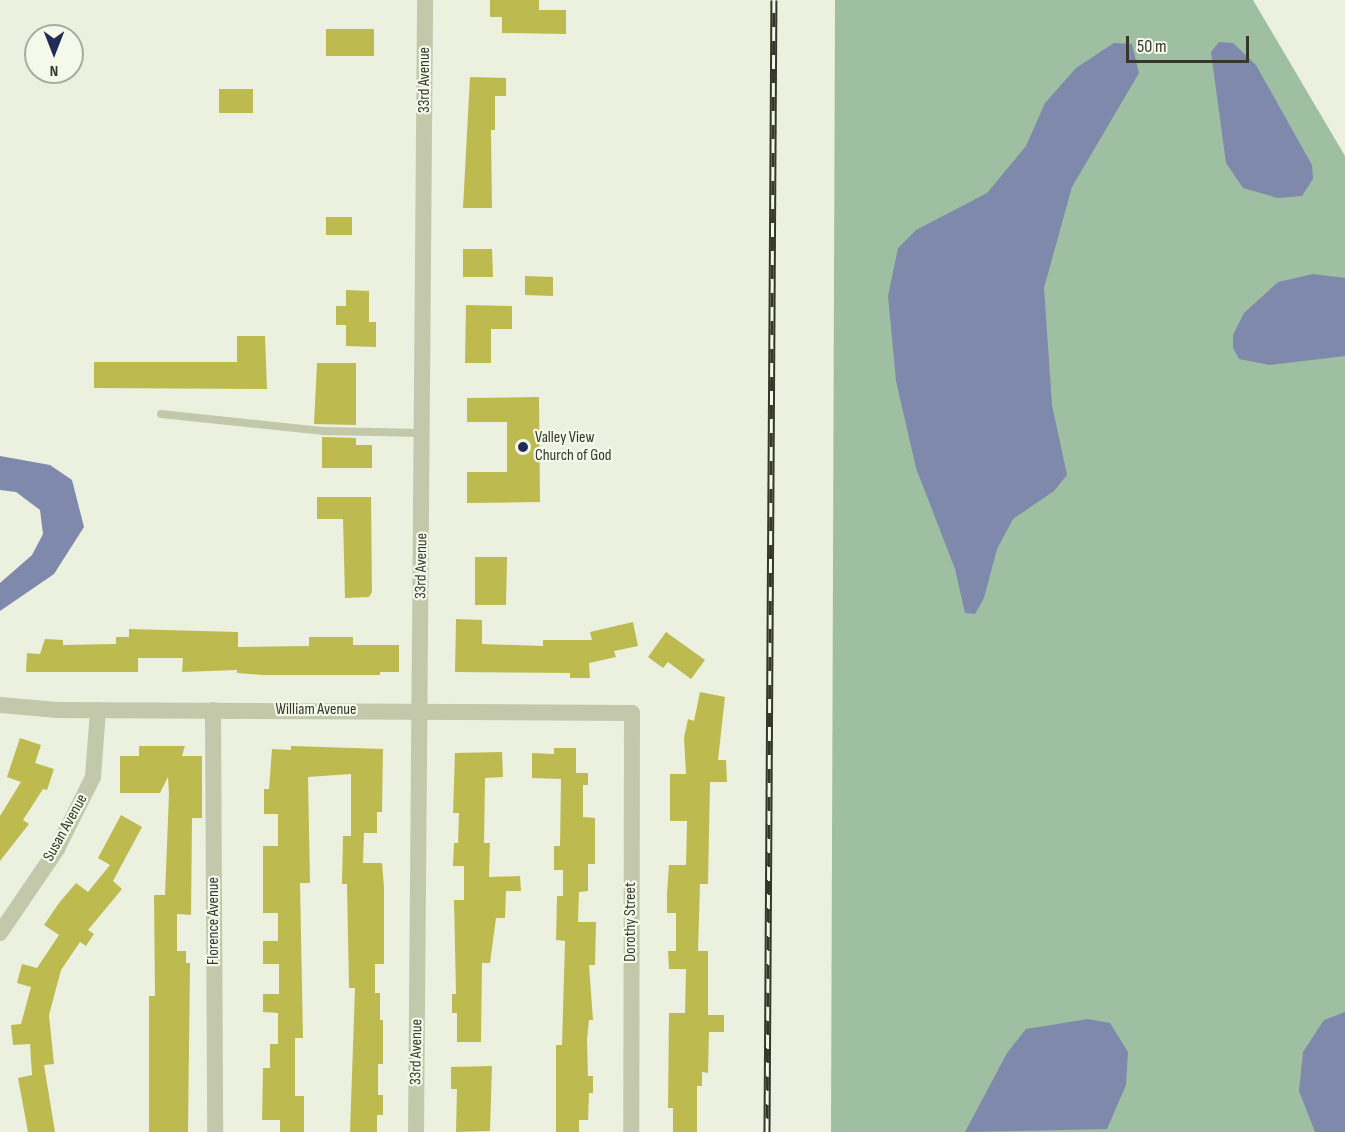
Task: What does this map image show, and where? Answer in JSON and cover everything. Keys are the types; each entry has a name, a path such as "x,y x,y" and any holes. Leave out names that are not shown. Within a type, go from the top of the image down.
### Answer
{"street":[{"name":"33rd Avenue","path":"416,1132 424,433 425,0"},
{"name":"William Avenue","path":"0,705 98,710 420,710 632,713"},
{"name":"Susan Avenue","path":"0,933 57,849 93,777 98,710"},
{"name":"Florence Avenue","path":"213,710 215,1132"},
{"name":"Dorothy Street","path":"631,1132 632,713"}],"lane":[{"path":"161,414 324,432 424,433"}],"green space":[{"path":"835,0 1253,0 1345,156 1345,1132 831,1132"}],"water":[{"path":"1219,42 1233,43 1256,65 1312,165 1313,179 1302,196 1278,198 1243,188 1226,163 1211,52"},
{"path":"1114,43 1132,44 1139,73 1072,187 1044,288 1052,405 1067,475 1054,491 1013,519 997,549 984,598 975,614 965,613 955,569 916,468 896,381 888,296 898,248 916,230 987,193 1026,146 1045,103 1076,68"},
{"path":"1313,274 1345,278 1345,356 1270,365 1239,359 1233,348 1233,335 1244,313 1278,282"},
{"path":"0,456 50,465 72,480 84,527 54,574 0,611 0,583 32,555 43,534 40,510 16,492 0,490"},
{"path":"1345,1012 1345,1132 1315,1132 1299,1091 1303,1052 1324,1020"},
{"path":"1088,1019 1110,1023 1128,1052 1126,1085 1107,1129 965,1132 1007,1053 1026,1029"}],"building":[{"path":"490,0 539,0 539,10 566,10 566,34 502,33 502,17 490,17"},
{"path":"326,29 374,29 374,56 326,56"},
{"path":"470,77 506,78 506,96 495,96 495,130 491,130 492,208 463,208"},
{"path":"219,89 253,89 253,113 219,113"},
{"path":"326,217 352,217 352,235 326,235"},
{"path":"463,249 492,249 493,277 463,277"},
{"path":"525,276 553,277 553,296 525,295"},
{"path":"346,290 369,291 369,322 376,322 376,347 346,346 346,325 336,325 336,306 346,306"},
{"path":"466,305 512,306 512,329 491,329 491,363 465,363"},
{"path":"237,336 265,336 267,389 94,388 94,362 237,362"},
{"path":"317,363 356,363 356,425 314,424"},
{"name":"Valley View Church of God","path":"539,397 540,502 467,503 467,472 507,472 507,422 467,422 467,398"},
{"path":"322,437 356,438 356,445 372,445 372,468 322,468"},
{"path":"317,497 371,497 372,592 369,597 345,598 343,519 317,519"},
{"path":"475,557 507,557 506,605 475,605"},
{"path":"456,619 482,620 482,644 543,646 543,640 592,640 590,632 633,622 638,646 614,651 616,657 589,663 590,678 570,678 570,673 455,672"},
{"path":"129,629 238,632 238,647 309,646 309,637 353,637 353,645 399,645 399,672 380,672 380,675 262,675 237,673 237,670 182,672 183,658 138,658 138,672 26,672 27,653 40,654 45,639 63,640 63,645 116,644 116,637 129,637"},
{"path":"666,632 705,660 691,679 668,662 663,668 648,657"},
{"path":"700,692 725,697 718,760 726,760 727,782 710,782 708,884 700,884 698,951 708,951 708,1015 724,1015 724,1032 709,1032 708,1073 702,1072 702,1086 697,1086 697,1132 673,1132 673,1108 668,1108 669,1013 685,1013 686,969 669,969 668,951 676,951 676,913 667,913 667,893 669,865 686,865 687,821 670,821 670,774 686,774 684,738 688,719 694,721"},
{"path":"20,738 41,745 35,763 54,769 47,790 43,789 23,820 29,824 0,861 0,816 21,782 7,777"},
{"path":"139,746 185,746 182,756 202,756 202,818 192,818 191,915 177,914 177,951 186,951 186,963 190,963 188,1132 149,1132 149,996 155,996 154,895 165,895 169,794 168,777 160,793 120,793 120,756 139,756"},
{"path":"291,746 383,749 382,812 377,812 377,833 364,833 363,863 382,863 384,887 384,964 375,964 375,993 380,993 380,1020 383,1020 383,1064 378,1064 378,1095 383,1095 383,1115 377,1115 377,1132 350,1132 355,988 349,988 347,884 342,884 343,836 351,836 351,774 308,777 310,883 300,883 303,1038 295,1038 295,1096 304,1096 304,1132 280,1132 280,1120 262,1120 263,1068 270,1068 270,1044 278,1044 278,1013 263,1012 263,994 279,994 279,964 263,964 263,941 278,941 278,913 263,913 263,846 278,846 278,814 264,814 264,789 269,789 272,749 291,750"},
{"path":"554,748 576,748 576,773 588,773 588,785 583,785 583,817 595,818 595,864 588,864 588,891 579,892 578,922 596,922 595,965 589,965 593,1020 589,1020 587,1040 588,1076 593,1076 593,1093 589,1093 588,1120 579,1120 579,1132 556,1132 556,1045 562,1045 565,941 556,940 557,896 563,896 563,870 554,870 554,846 560,846 561,779 532,778 532,753 554,754"},
{"path":"502,752 503,777 485,778 484,843 490,843 489,877 520,876 521,891 506,891 505,918 496,918 490,963 482,963 481,1042 457,1042 457,1013 452,1013 452,994 456,994 454,900 464,900 464,866 453,866 454,843 458,843 459,813 453,813 455,753"},
{"path":"121,815 142,827 113,881 122,889 88,930 94,934 86,946 80,942 61,970 49,1015 54,1064 44,1065 55,1132 28,1132 18,1078 32,1075 30,1044 13,1045 11,1025 21,1024 31,987 17,983 22,964 37,968 59,935 44,925 59,903 76,883 88,892 110,865 98,858"},
{"path":"492,1066 490,1131 456,1132 457,1089 451,1089 451,1067"}],"railway":[{"path":"767,1132 774,0"}],"place":[{"name":"Valley View Church of God","path":"523,447"}]}
